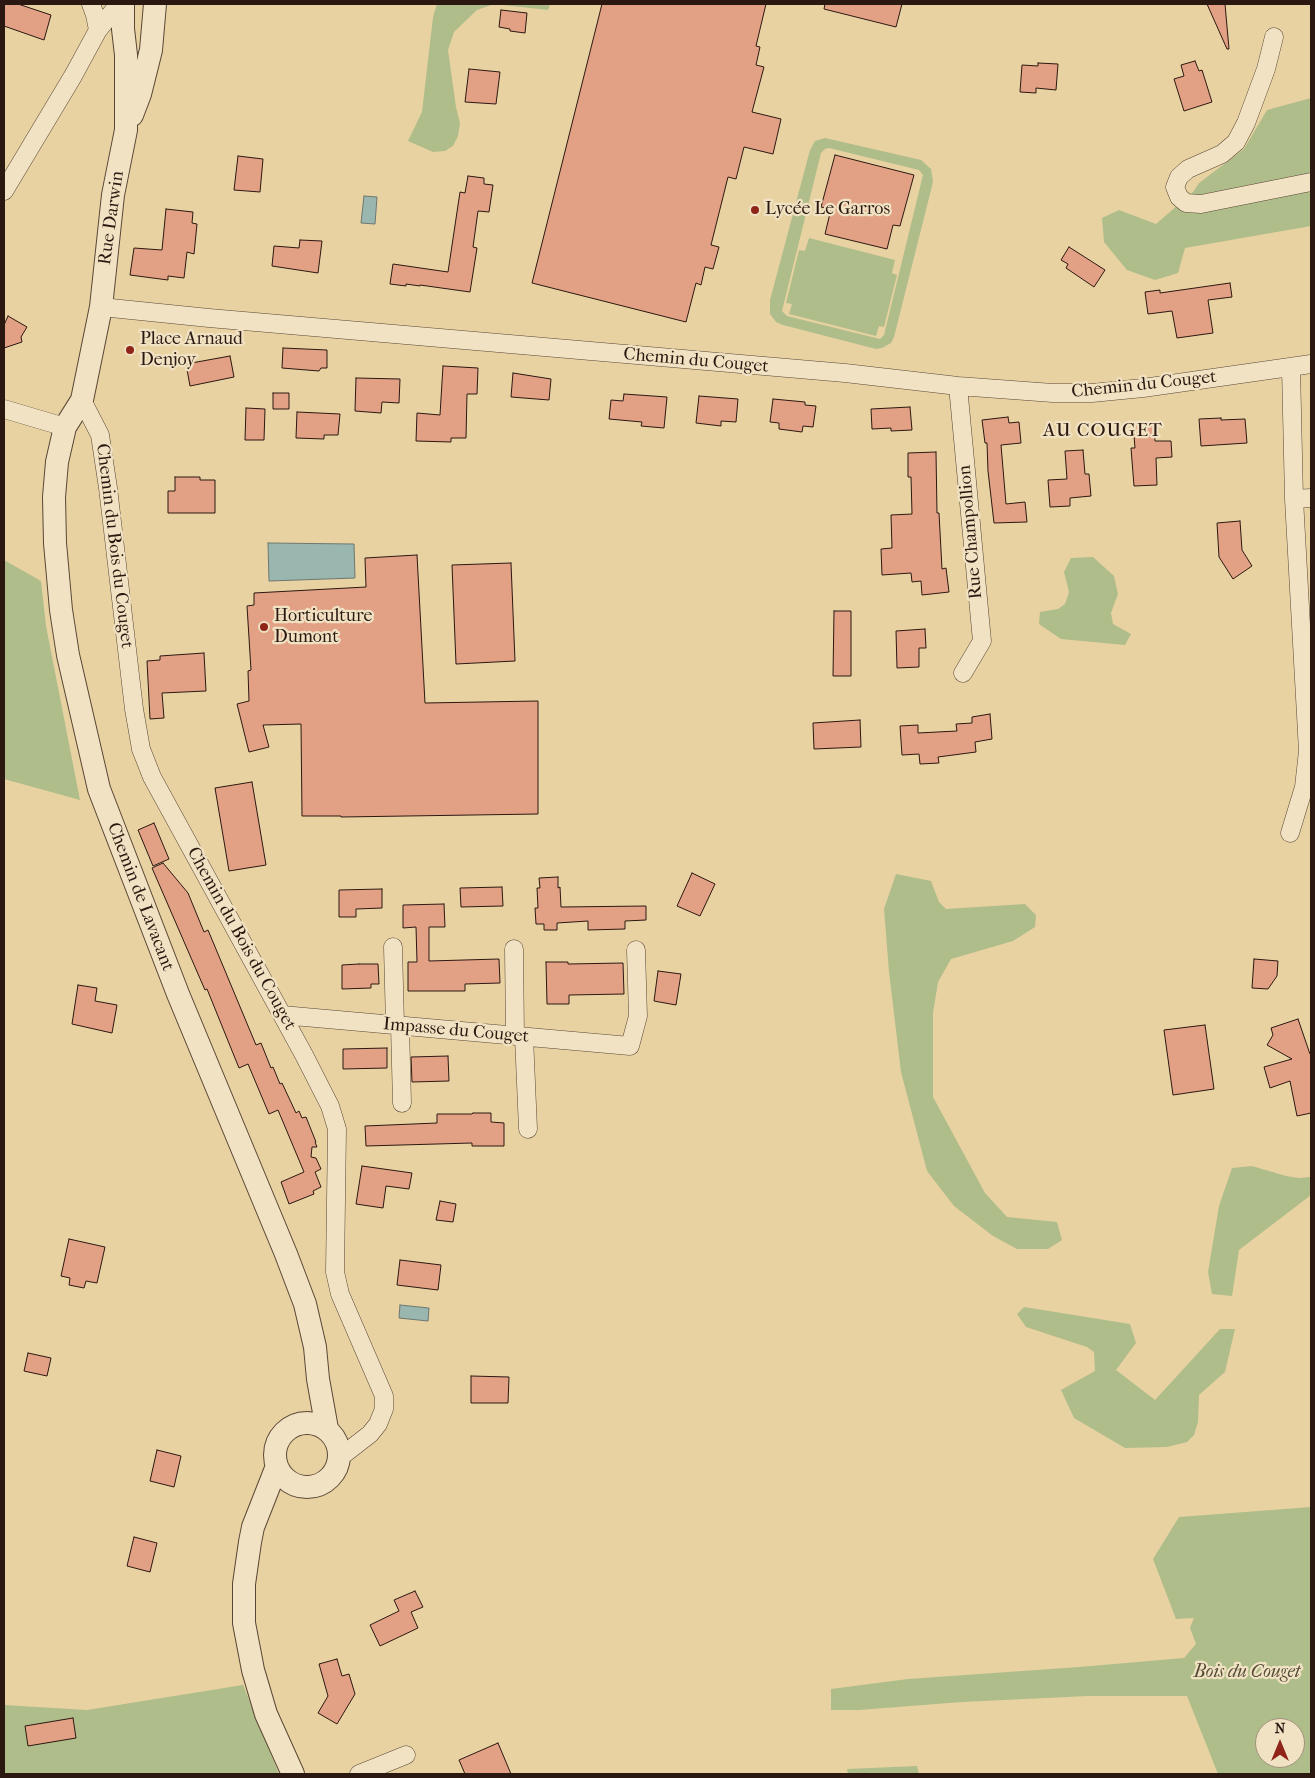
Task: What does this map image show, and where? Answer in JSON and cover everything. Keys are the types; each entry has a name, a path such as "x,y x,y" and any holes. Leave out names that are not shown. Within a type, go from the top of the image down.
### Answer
{"street":[{"path":"91,4 98,30"},
{"path":"4,191 73,76 98,30 119,4"},
{"name":"Rue Darwin","path":"123,4 126,55 126,130"},
{"name":"Rue Darwin","path":"101,307 113,195 126,130 140,94 151,54 155,4"},
{"path":"1274,37 1266,70 1246,123 1236,142 1222,154 1188,169 1178,177 1175,187 1179,197 1186,203 1201,204 1311,182"},
{"path":"82,400 101,307"},
{"name":"Chemin du Couget","path":"101,307 826,372 958,386 1053,393 1092,393 1144,388 1311,364"},
{"path":"1290,368 1303,499 1308,751 1304,787 1290,833"},
{"name":"Rue Champollion","path":"958,386 982,641 963,673"},
{"name":"Chemin de Lavacant","path":"82,400 65,427 57,462 54,497 55,543 61,610 68,655 99,789 178,994 305,1304 327,1429"},
{"name":"Chemin du Bois du Couget","path":"82,400 100,435 134,709 141,749 152,777 330,1106 337,1129 335,1272 340,1294 384,1396 384,1409 378,1424 370,1434 339,1458"},
{"path":"4,409 65,427"},
{"path":"393,947 402,1103"},
{"path":"514,949 528,1129"},
{"name":"Impasse du Couget","path":"282,1016 630,1046 638,1016 636,950"},
{"path":"297,1424 318,1379"},
{"path":"307,1423 318,1424 327,1429 339,1447 339,1458 336,1469 330,1478 321,1484 310,1487 299,1486 290,1482 282,1475 277,1466 275,1456 278,1441 288,1429 297,1424 307,1423"},
{"path":"277,1466 253,1528 250,1542 244,1584 244,1622 253,1670 266,1714 293,1774"},
{"path":"264,1500 299,1486"},
{"path":"359,1774 406,1755"}],"green space":[{"path":"437,4 494,4 477,10 454,32 448,50 460,123 458,136 453,146 445,151 433,152 408,141 422,112 433,17"},
{"path":"494,4 550,4 548,10"},
{"path":"1311,98 1311,226 1185,248 1178,273 1155,280 1127,270 1104,242 1102,218 1119,210 1156,224 1193,192 1199,183 1244,149 1267,110"},
{"path":"825,138 921,160 931,169 933,182 894,337 891,343 882,348 876,349 783,325 776,322 770,314 770,300 810,150 815,141","holes":["829,148 919,170 923,175 884,335 880,339 787,316 782,311 821,153"]},
{"path":"809,238 895,260 892,273 897,275 884,327 879,326 876,336 789,314 792,304 786,303 799,250 805,251"},
{"path":"1093,557 1114,576 1118,594 1111,613 1113,624 1131,634 1125,645 1061,639 1039,624 1040,612 1058,609 1065,604 1069,592 1064,572 1071,558"},
{"path":"4,560 41,581 46,626 80,800 4,779"},
{"path":"896,874 931,881 939,902 946,909 1025,904 1036,915 1035,927 1013,941 951,959 938,982 933,1013 933,1097 985,1193 1007,1217 1057,1222 1062,1240 1048,1249 1017,1249 993,1236 954,1206 927,1171 901,1072 889,972 884,909"},
{"path":"1252,1166 1286,1176 1311,1177 1311,1195 1239,1250 1232,1296 1212,1294 1208,1272 1219,1206 1232,1168"},
{"path":"1024,1307 1130,1324 1136,1343 1116,1370 1155,1400 1220,1329 1235,1329 1225,1372 1199,1395 1198,1422 1194,1435 1187,1442 1167,1447 1125,1448 1074,1418 1061,1390 1095,1371 1094,1352 1087,1347 1026,1327 1017,1314"},
{"name":"Bois du Couget","path":"1311,1507 1311,1774 1218,1774 1187,1696 1088,1696 962,1702 859,1710 831,1710 831,1689 908,1679 1184,1658 1196,1644 1190,1628 1194,1618 1176,1619 1153,1559 1179,1517"},
{"path":"243,1685 279,1774 4,1774 4,1705 87,1710"},
{"path":"917,1766 919,1774 848,1774 847,1769"}],"water":[{"path":"364,196 377,197 375,224 361,223"},
{"path":"268,543 354,544 355,578 269,581"},
{"path":"400,1305 429,1308 428,1321 399,1318"}],"building":[{"path":"4,4 18,4 51,15 44,40 4,26"},
{"path":"602,4 766,4 756,46 760,47 756,65 764,67 752,112 781,119 773,154 744,147 736,179 728,177 711,245 719,247 713,269 705,267 701,285 696,283 686,322 532,283"},
{"path":"825,4 902,4 896,27 824,9"},
{"path":"1207,4 1225,4 1229,49 1227,49"},
{"path":"501,10 527,13 525,33 499,27"},
{"path":"1195,61 1199,71 1202,70 1212,102 1184,111 1174,79 1184,76 1181,65"},
{"path":"1038,63 1058,64 1056,90 1036,88 1036,93 1020,92 1022,65 1038,66"},
{"path":"469,69 500,72 496,104 465,102"},
{"path":"835,155 914,175 900,226 893,225 887,249 825,234 831,209 821,207"},
{"path":"238,156 263,159 260,192 234,190"},
{"path":"468,176 484,178 484,184 493,185 489,212 478,211 473,247 477,248 470,292 420,285 390,284 393,264 448,272 460,192 465,193"},
{"path":"166,209 193,212 192,223 197,224 194,254 187,252 184,278 168,276 168,280 130,275 134,248 162,250"},
{"path":"300,240 322,241 318,273 272,266 274,246 299,248"},
{"path":"1069,247 1105,270 1094,287 1066,268 1068,264 1061,260"},
{"path":"1230,283 1232,297 1208,300 1213,333 1177,338 1172,311 1148,314 1145,292 1160,290 1160,293"},
{"path":"8,316 27,327 21,337 22,342 4,348 4,325"},
{"path":"283,348 327,350 327,368 321,368 319,371 282,368"},
{"path":"230,356 234,377 190,386 186,364"},
{"path":"443,366 478,368 477,394 467,394 466,438 451,438 451,442 416,441 417,413 440,415"},
{"path":"513,373 551,379 549,400 511,397"},
{"path":"356,378 400,379 399,403 382,402 381,413 355,411"},
{"path":"273,393 289,393 289,409 273,409"},
{"path":"624,394 667,397 664,428 641,426 642,422 609,419 611,400 623,401"},
{"path":"699,396 738,399 736,422 721,421 721,426 696,423"},
{"path":"773,399 805,402 805,405 816,406 813,427 803,426 802,432 779,429 779,423 770,422"},
{"path":"910,407 912,430 891,431 891,428 872,429 871,409"},
{"path":"246,408 265,409 264,440 245,440"},
{"path":"297,412 340,414 338,435 324,435 324,439 296,438"},
{"path":"1008,417 1009,423 1019,422 1021,443 1001,445 1006,504 1025,502 1027,522 994,523 987,443 985,443 982,420"},
{"path":"1221,418 1221,420 1245,419 1247,443 1201,446 1199,419"},
{"path":"1154,423 1155,441 1171,441 1172,457 1156,458 1157,485 1134,486 1131,448 1135,448 1133,424"},
{"path":"1083,450 1085,474 1089,474 1091,496 1070,498 1070,506 1050,507 1048,480 1067,479 1065,451"},
{"path":"936,452 937,513 939,513 942,569 946,568 949,592 922,595 921,581 912,582 911,573 882,575 881,549 892,548 891,515 912,514 911,477 908,477 908,453"},
{"path":"175,477 200,477 200,480 215,480 215,513 168,513 168,491 175,491"},
{"path":"1240,521 1242,550 1252,566 1233,579 1219,557 1217,523"},
{"path":"417,555 425,703 538,701 538,814 302,816 301,724 263,725 269,747 249,752 237,704 249,701 248,671 251,670 247,606 254,605 254,593 366,587 365,558"},
{"path":"511,563 515,661 456,664 452,565"},
{"path":"834,611 851,611 851,676 833,676"},
{"path":"925,629 926,648 919,648 919,667 897,668 896,631"},
{"path":"204,653 206,691 162,693 164,718 150,719 147,661 160,660 160,656"},
{"path":"990,714 992,739 975,742 976,752 938,757 939,763 920,764 919,754 902,755 900,726 918,725 918,733 957,731 956,724 972,723 972,717"},
{"path":"860,720 861,747 814,749 813,723"},
{"path":"252,782 266,865 229,871 215,788"},
{"path":"154,823 169,859 153,866 138,830"},
{"path":"163,863 188,893 204,932 208,930 256,1045 261,1043 271,1068 273,1067 280,1084 282,1083 296,1113 299,1111 302,1118 306,1117 317,1147 312,1147 311,1157 316,1158 321,1169 315,1172 321,1187 313,1191 314,1194 289,1204 281,1182 304,1172 278,1110 269,1114 248,1064 239,1068 207,989 205,990 152,868"},
{"path":"692,873 715,884 700,916 677,906"},
{"path":"558,877 561,907 646,906 646,920 625,921 625,929 588,930 588,921 557,923 557,930 544,930 544,924 536,924 535,908 538,908 537,888 540,888 539,878"},
{"path":"502,887 503,906 461,907 460,888"},
{"path":"382,889 382,908 356,909 356,917 339,917 339,890"},
{"path":"444,904 445,927 429,927 429,961 499,959 500,983 465,984 465,991 408,991 408,962 417,962 416,927 403,928 403,905"},
{"path":"1254,959 1278,961 1277,976 1268,989 1252,988"},
{"path":"546,962 568,962 568,964 623,963 624,994 569,995 569,1004 547,1004"},
{"path":"378,964 379,984 371,984 371,988 342,989 342,965"},
{"path":"658,971 681,974 676,1005 654,1001"},
{"path":"78,985 97,988 95,1001 117,1005 112,1033 72,1024"},
{"path":"1298,1019 1311,1053 1311,1113 1297,1116 1290,1081 1270,1088 1264,1067 1292,1059 1267,1045 1273,1035 1271,1028"},
{"path":"1205,1025 1214,1089 1173,1095 1164,1030"},
{"path":"387,1048 387,1068 343,1069 343,1049"},
{"path":"448,1056 449,1081 412,1082 411,1057"},
{"path":"491,1113 491,1122 504,1123 504,1146 472,1146 472,1143 366,1146 365,1126 437,1123 437,1114"},
{"path":"362,1166 412,1173 409,1189 386,1186 383,1208 356,1204"},
{"path":"440,1201 456,1204 453,1222 436,1220"},
{"path":"69,1239 105,1247 97,1283 86,1281 84,1288 69,1285 70,1278 61,1276"},
{"path":"400,1260 441,1265 438,1290 397,1285"},
{"path":"28,1353 51,1358 47,1376 24,1371"},
{"path":"471,1376 509,1377 508,1403 471,1403"},
{"path":"157,1450 181,1456 174,1487 150,1481"},
{"path":"134,1537 157,1543 150,1572 127,1566"},
{"path":"415,1591 423,1607 411,1612 418,1628 380,1646 370,1625 399,1611 394,1600"},
{"path":"337,1659 342,1676 349,1674 355,1694 337,1724 318,1713 328,1696 319,1664"},
{"path":"73,1718 76,1738 28,1746 25,1726"},
{"path":"498,1743 511,1774 465,1774 459,1760"}],"place":[{"name":"Lycée Le Garros","path":"755,210"},
{"name":"Place Arnaud Denjoy","path":"130,350"},
{"name":"Horticulture Dumont","path":"264,627"}],"district":[{"name":"AU COUGET","path":"1103,431"}]}
